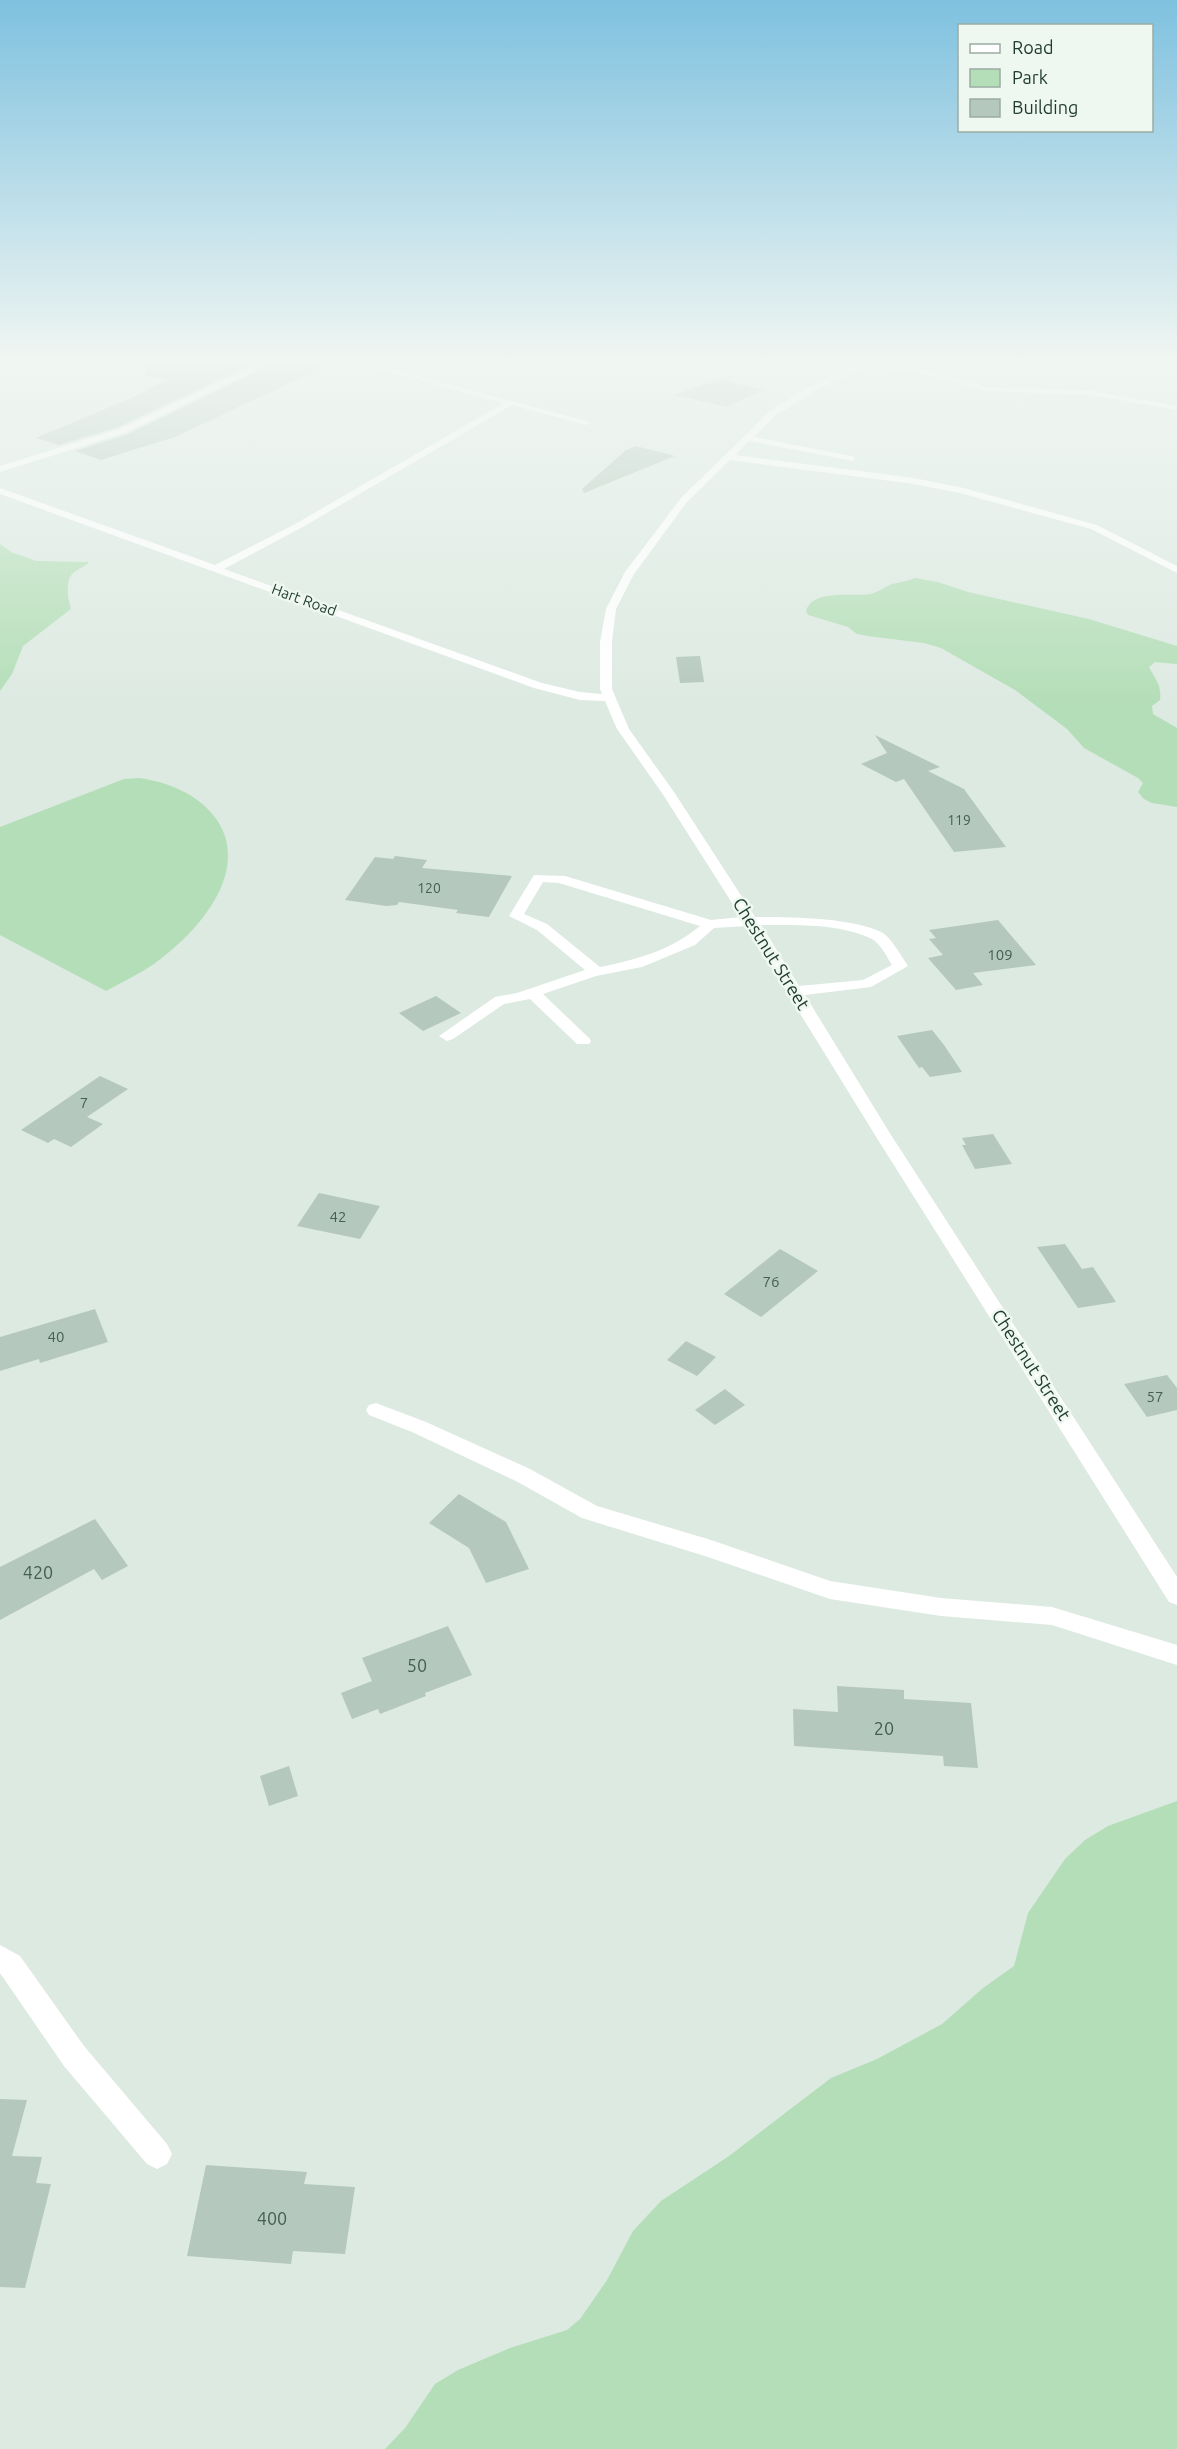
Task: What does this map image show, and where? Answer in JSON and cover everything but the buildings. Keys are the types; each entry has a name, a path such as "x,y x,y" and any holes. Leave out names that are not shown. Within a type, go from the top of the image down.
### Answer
{"street":[{"path":"216,569 298,526 384,476"},
{"name":"Chestnut Street","path":"708,476 684,500 658,532 629,574 611,609 606,642 606,688 610,698 623,729 677,806 883,1135 1177,1596"},
{"path":"877,476 962,490 1094,526 1177,570"},
{"name":"Hart Road","path":"0,491 538,686 580,696 610,698"},
{"path":"597,971 542,927 516,916 539,878 560,879 710,924 804,921 849,928 879,937 901,966 866,984 794,991"},
{"path":"447,1036 500,1000 533,993 597,971 637,964 690,942 710,924"},
{"path":"533,993 583,1041"},
{"path":"375,1410 419,1427 524,1475 590,1512 711,1549 830,1590 941,1607 1052,1616 1177,1654"},
{"path":"0,1958 11,1965 74,2056 157,2154"}],"green space":[{"path":"0,544 11,552 36,561 89,562 74,572 68,582 71,609 23,646 12,674 0,691"},
{"path":"915,578 1089,619 1177,646 1177,664 1155,662 1149,667 1160,690 1160,700 1152,706 1153,714 1177,728 1177,807 1152,803 1144,799 1138,792 1143,783 1138,778 1084,748 1067,729 1015,690 941,648 924,643 857,634 848,627 808,615 806,611 816,599 825,596 871,594 892,584"},
{"path":"139,778 172,786 202,803 217,820 226,840 228,861 224,881 202,919 154,964 106,991 0,935 0,827 124,779"},
{"path":"1177,1801 1177,2449 385,2449 405,2428 435,2384 458,2370 510,2348 567,2330 580,2319 607,2280 633,2231 661,2201 729,2156 831,2078 877,2059 942,2024 983,1988 1014,1966 1028,1913 1065,1859 1085,1840 1108,1826"}]}
